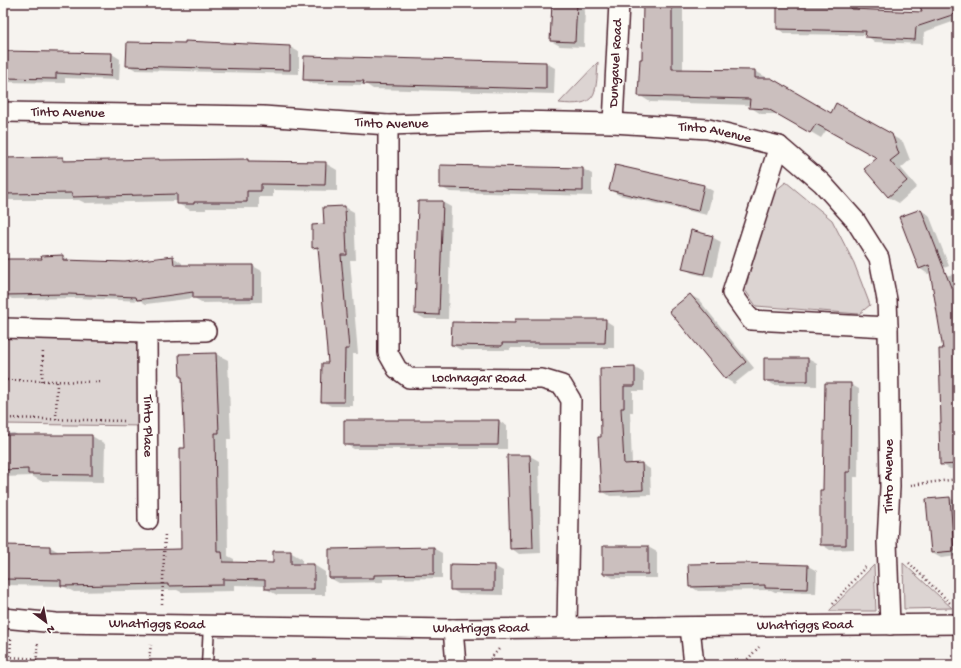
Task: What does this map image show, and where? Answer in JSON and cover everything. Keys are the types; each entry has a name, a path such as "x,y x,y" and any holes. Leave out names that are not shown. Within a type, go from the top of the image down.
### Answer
{"street":[{"name":"Dungavel Road","path":"613,123 619,3"},
{"name":"Tinto Avenue","path":"3,112 263,116 388,125 516,121 613,123 708,129 779,146 822,183 855,220 879,258 887,300 888,327 890,487 888,542 890,625"},
{"name":"Lochnagar Road","path":"388,125 388,353 397,369 409,378 542,379 562,385 571,400 567,628"},
{"path":"779,146 732,292 751,320 888,327"},
{"path":"3,328 147,332 206,331"},
{"name":"Tinto Place","path":"147,332 146,422 148,520"},
{"name":"Whatriggs Road","path":"7,626 56,623 161,625 209,624 452,629 958,624"},
{"path":"690,627 694,665"},
{"path":"452,629 456,665"}],"lane":[{"path":"207,665 209,624"}],"path":[{"path":"42,381 43,329"},
{"path":"3,380 101,382"},
{"path":"56,419 57,381"},
{"path":"3,418 146,422"},
{"path":"909,486 958,479"},
{"path":"148,520 165,523 161,625"},
{"path":"813,626 888,542 953,605"},
{"path":"7,626 10,657"},
{"path":"36,665 39,637"},
{"path":"3,657 37,659"}],"shaded area":[{"path":"598,62 595,91 592,97 588,101 581,103 559,103"},
{"path":"786,182 832,220 854,263 870,305 859,314 756,306 745,290 771,194"},
{"path":"3,331 144,335 144,426 3,424"},
{"path":"903,563 952,608 904,609"},
{"path":"874,565 876,611 829,611"}],"building":[{"path":"552,3 577,3 575,42 550,41"},
{"path":"654,3 672,3 672,69 755,70 755,78 771,78 831,113 836,103 892,134 899,154 890,161 907,181 888,197 864,169 877,158 816,124 810,133 768,109 749,108 750,99 638,96 640,59 642,59 643,5 654,5"},
{"path":"777,3 851,3 851,9 922,12 919,3 958,3 958,13 916,27 915,40 865,37 866,31 777,29"},
{"path":"185,41 290,46 290,70 126,66 127,42 185,43"},
{"path":"3,51 112,53 111,76 56,73 56,79 3,78"},
{"path":"304,56 546,62 546,89 363,84 364,81 303,80"},
{"path":"63,157 63,161 248,159 248,161 326,162 325,185 261,184 261,191 247,191 247,202 194,202 194,204 177,204 177,194 72,197 72,193 3,194 3,158"},
{"path":"440,165 583,168 583,191 440,188"},
{"path":"615,165 704,185 698,211 609,190"},
{"path":"418,201 443,201 439,315 415,314"},
{"path":"345,206 347,255 341,255 349,349 345,349 344,402 321,402 322,363 328,363 318,247 312,248 312,225 324,224 323,207"},
{"path":"921,209 951,287 958,286 958,464 940,465 939,423 941,423 939,349 943,349 929,265 919,269 899,217"},
{"path":"691,230 713,236 704,274 682,269"},
{"path":"63,255 63,260 125,262 173,256 174,265 253,265 253,298 193,298 193,292 137,300 136,297 69,294 3,295 3,259 42,259 41,256"},
{"path":"690,294 746,362 725,379 669,311"},
{"path":"515,319 606,319 605,343 502,343 502,346 451,345 452,322 515,323"},
{"path":"216,353 219,433 215,433 217,552 222,552 223,562 273,563 273,551 291,551 291,564 314,564 314,589 265,589 265,580 223,579 223,585 168,586 168,584 61,586 61,580 3,579 3,545 50,546 50,552 181,549 180,448 185,448 182,377 180,377 179,354"},
{"path":"764,358 808,358 808,381 764,381"},
{"path":"635,367 635,386 624,386 624,408 621,408 624,464 642,463 643,490 601,492 598,437 601,437 600,368"},
{"path":"825,383 851,383 850,472 846,472 846,545 820,545 820,490 823,490"},
{"path":"344,420 499,420 498,445 344,445"},
{"path":"3,435 92,435 92,475 28,474 28,469 3,470"},
{"path":"507,455 530,455 533,548 510,549"},
{"path":"950,497 954,551 931,553 926,499"},
{"path":"603,546 648,546 648,574 603,574"},
{"path":"434,547 434,574 374,575 374,578 329,578 329,549"},
{"path":"745,563 808,565 807,589 765,588 765,585 689,587 688,564"},
{"path":"450,564 494,565 494,590 450,590"}]}
